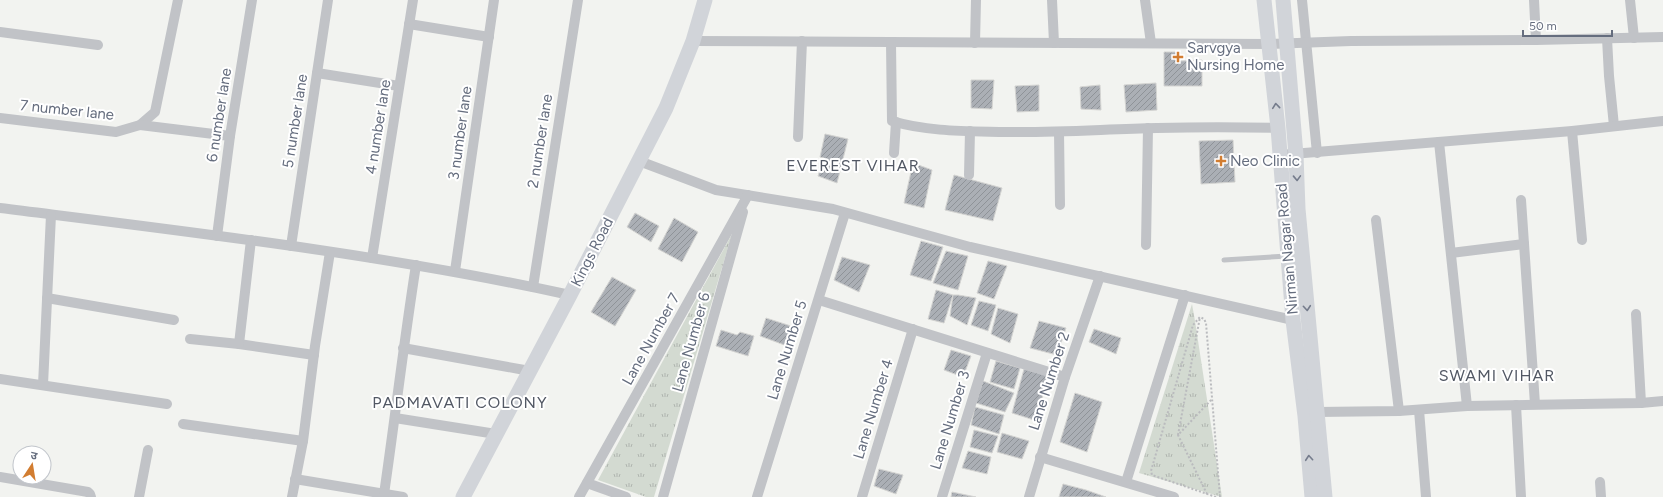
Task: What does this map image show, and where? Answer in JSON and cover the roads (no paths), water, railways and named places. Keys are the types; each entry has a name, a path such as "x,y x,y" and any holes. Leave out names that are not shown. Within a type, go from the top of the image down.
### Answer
{"street":[{"name":"7 number lane","path":"0,118 116,132 140,125 155,112 178,0"},
{"name":"6 number lane","path":"217,236 230,136 252,0"},
{"name":"5 number lane","path":"291,246 328,0"},
{"name":"4 number lane","path":"372,258 413,0"},
{"name":"3 number lane","path":"455,271 494,0"},
{"name":"2 number lane","path":"533,287 578,0"},
{"name":"Kings Road","path":"463,497 570,295 666,108 693,41 705,0"},
{"path":"975,43 976,0"},
{"path":"1052,0 1054,43"},
{"path":"1145,0 1151,43"},
{"name":"Nirman Nagar Road","path":"1264,0 1278,128 1293,320 1325,497"},
{"name":"Nirman Nagar Road","path":"1283,0 1296,155 1311,414 1312,497"},
{"path":"1302,0 1317,153"},
{"path":"1534,0 1536,40"},
{"path":"1630,0 1634,38"},
{"path":"409,24 489,36"},
{"path":"0,32 98,45"},
{"path":"693,41 1287,44 1663,37"},
{"path":"1606,38 1614,126"},
{"path":"798,136 802,41"},
{"path":"891,43 892,121 914,127 970,131 1059,132 1148,128 1278,128"},
{"path":"317,73 399,86"},
{"path":"1280,155 1296,155 1572,131 1663,121"},
{"path":"894,154 896,122"},
{"path":"140,125 230,136"},
{"path":"1146,245 1148,128"},
{"path":"969,175 970,131"},
{"path":"1572,131 1582,240"},
{"path":"1059,132 1060,205"},
{"path":"1438,142 1468,406"},
{"path":"639,161 716,190 845,213 970,247 1293,320"},
{"name":"Lane Number 7","path":"579,497 748,195"},
{"name":"Lane Number 6","path":"663,497 748,195"},
{"path":"1521,200 1534,404"},
{"path":"0,208 252,240 372,258 455,271 570,295"},
{"name":"Lane Number 5","path":"757,497 845,213"},
{"path":"43,385 51,214"},
{"path":"1376,220 1399,411"},
{"path":"239,344 252,240"},
{"path":"1451,253 1524,244"},
{"path":"292,497 303,441 314,354 330,252"},
{"path":"384,494 395,418 402,348 416,265"},
{"name":"Lane Number 2","path":"1029,497 1065,377 1100,276"},
{"path":"1126,482 1185,295"},
{"path":"47,298 174,320"},
{"path":"819,300 1065,377"},
{"path":"1636,314 1641,403"},
{"name":"Lane Number 4","path":"862,497 913,329"},
{"path":"190,339 314,354"},
{"path":"402,348 530,371"},
{"name":"Lane Number 3","path":"942,497 987,353"},
{"path":"0,379 167,404"},
{"path":"1311,414 1534,404 1663,404"},
{"path":"1516,405 1521,497"},
{"path":"1419,410 1426,497"},
{"path":"395,418 496,434"},
{"path":"183,424 303,441"},
{"path":"139,497 148,450"},
{"path":"1040,457 1174,497"},
{"path":"0,477 88,492 91,497"},
{"path":"296,479 403,497"},
{"path":"1600,482 1601,497"},
{"path":"587,483 626,497"}],"lane":[{"path":"1224,260 1288,256"}],"place":[{"name":"Sarvgya Nursing Home","path":"1178,57"},
{"name":"Neo Clinic","path":"1221,161"}],"district":[{"name":"EVEREST VIHAR","path":"853,165"},
{"name":"SWAMI VIHAR","path":"1497,375"},
{"name":"PADMAVATI COLONY","path":"460,402"}]}
